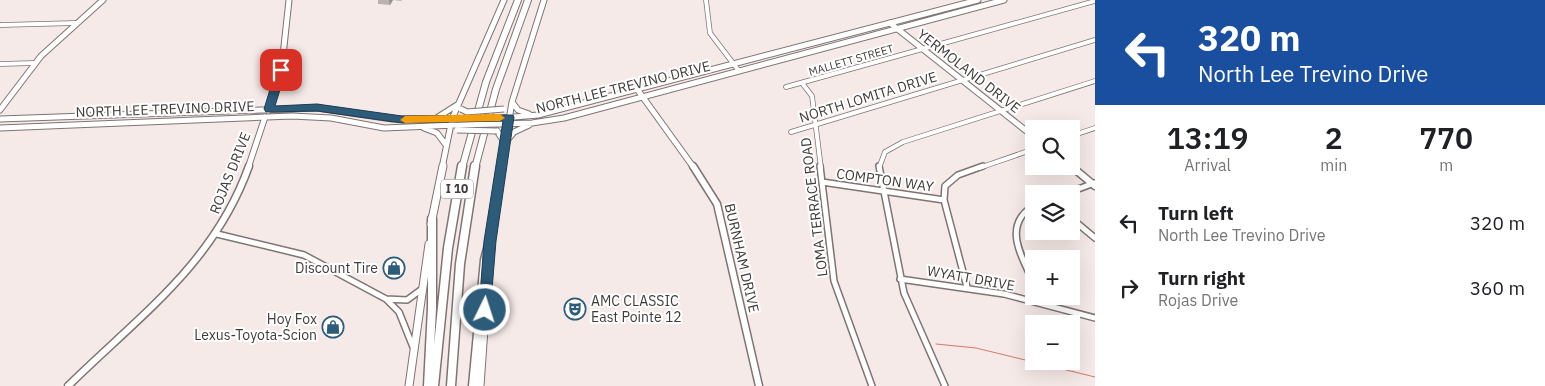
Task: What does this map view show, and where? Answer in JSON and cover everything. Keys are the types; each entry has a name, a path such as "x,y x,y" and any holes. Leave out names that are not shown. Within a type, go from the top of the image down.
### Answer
{"highway":[{"name":"I 10","path":"434,386 452,221 462,164 484,87 517,0"},
{"name":"I 10","path":"451,386 464,237 476,162 493,92 528,0"},
{"path":"428,386 432,308 432,218"},
{"path":"473,386 485,260 490,241"}],"main road":[{"name":"ROJAS DRIVE","path":"265,117 281,74 289,0"},
{"path":"409,386 432,218 447,141 504,0"},
{"path":"480,386 490,241 505,144 512,102 544,0"},
{"name":"NORTH LEE TREVINO DRIVE","path":"0,128 265,117 319,117 376,128 509,120 538,116 978,0"},
{"name":"NORTH LEE TREVINO DRIVE","path":"509,120 532,123 564,118 1004,0"},
{"path":"460,107 467,112 504,109 512,102"},
{"path":"512,102 520,112 538,116"},
{"path":"422,120 441,116 460,107"},
{"name":"NORTH LEE TREVINO DRIVE","path":"0,119 317,108 382,118 455,124"},
{"path":"505,144 514,132 532,123"},
{"path":"455,124 497,131 505,144"},
{"path":"420,126 437,133 447,141"}],"street":[{"path":"0,110 36,63 76,23 103,0"},
{"path":"706,0 706,20 710,34 739,71"},
{"name":"MALLETT STREET","path":"786,88 1092,2"},
{"path":"0,25 76,23"},
{"name":"YERMOLAND DRIVE","path":"890,23 1025,130"},
{"name":"NORTH LOMITA DRIVE","path":"791,132 1095,40"},
{"path":"0,64 36,63"},
{"path":"945,386 904,294 882,191 879,160 886,150 903,142 1095,81"},
{"name":"LOMA TERRACE ROAD","path":"802,83 812,96 834,281 872,386"},
{"name":"BURNHAM DRIVE","path":"638,89 710,190 717,204 759,386"},
{"name":"ROJAS DRIVE","path":"68,386 179,280 217,234 235,203 265,117"},
{"path":"1080,133 1095,128"},
{"path":"967,287 944,200 945,186 953,178 1025,152"},
{"path":"1080,173 1094,184"},
{"name":"COMPTON WAY","path":"822,182 944,200"},
{"path":"1080,189 1094,184"},
{"path":"1025,211 1019,215 1015,226 1025,257"},
{"path":"1080,226 1095,238"},
{"path":"217,234 304,256 386,299 399,312 414,351"},
{"name":"WYATT DRIVE","path":"900,279 967,287 1025,300"},
{"path":"386,299 407,300 423,288"},
{"name":"WYATT DRIVE","path":"1046,305 1095,318"}],"waterway":[{"path":"936,344 976,348 1095,377"}],"slow traffic":[{"path":"405,120 500,118"}],"place":[{"name":"Discount Tire","path":"394,268"},
{"name":"AMC CLASSIC East Pointe 12","path":"575,309"},
{"name":"Hoy Fox Lexus-Toyota-Scion","path":"333,327"}],"route":[{"path":"281,70 269,109 317,108 402,120 509,117 490,241 485,310"}]}
